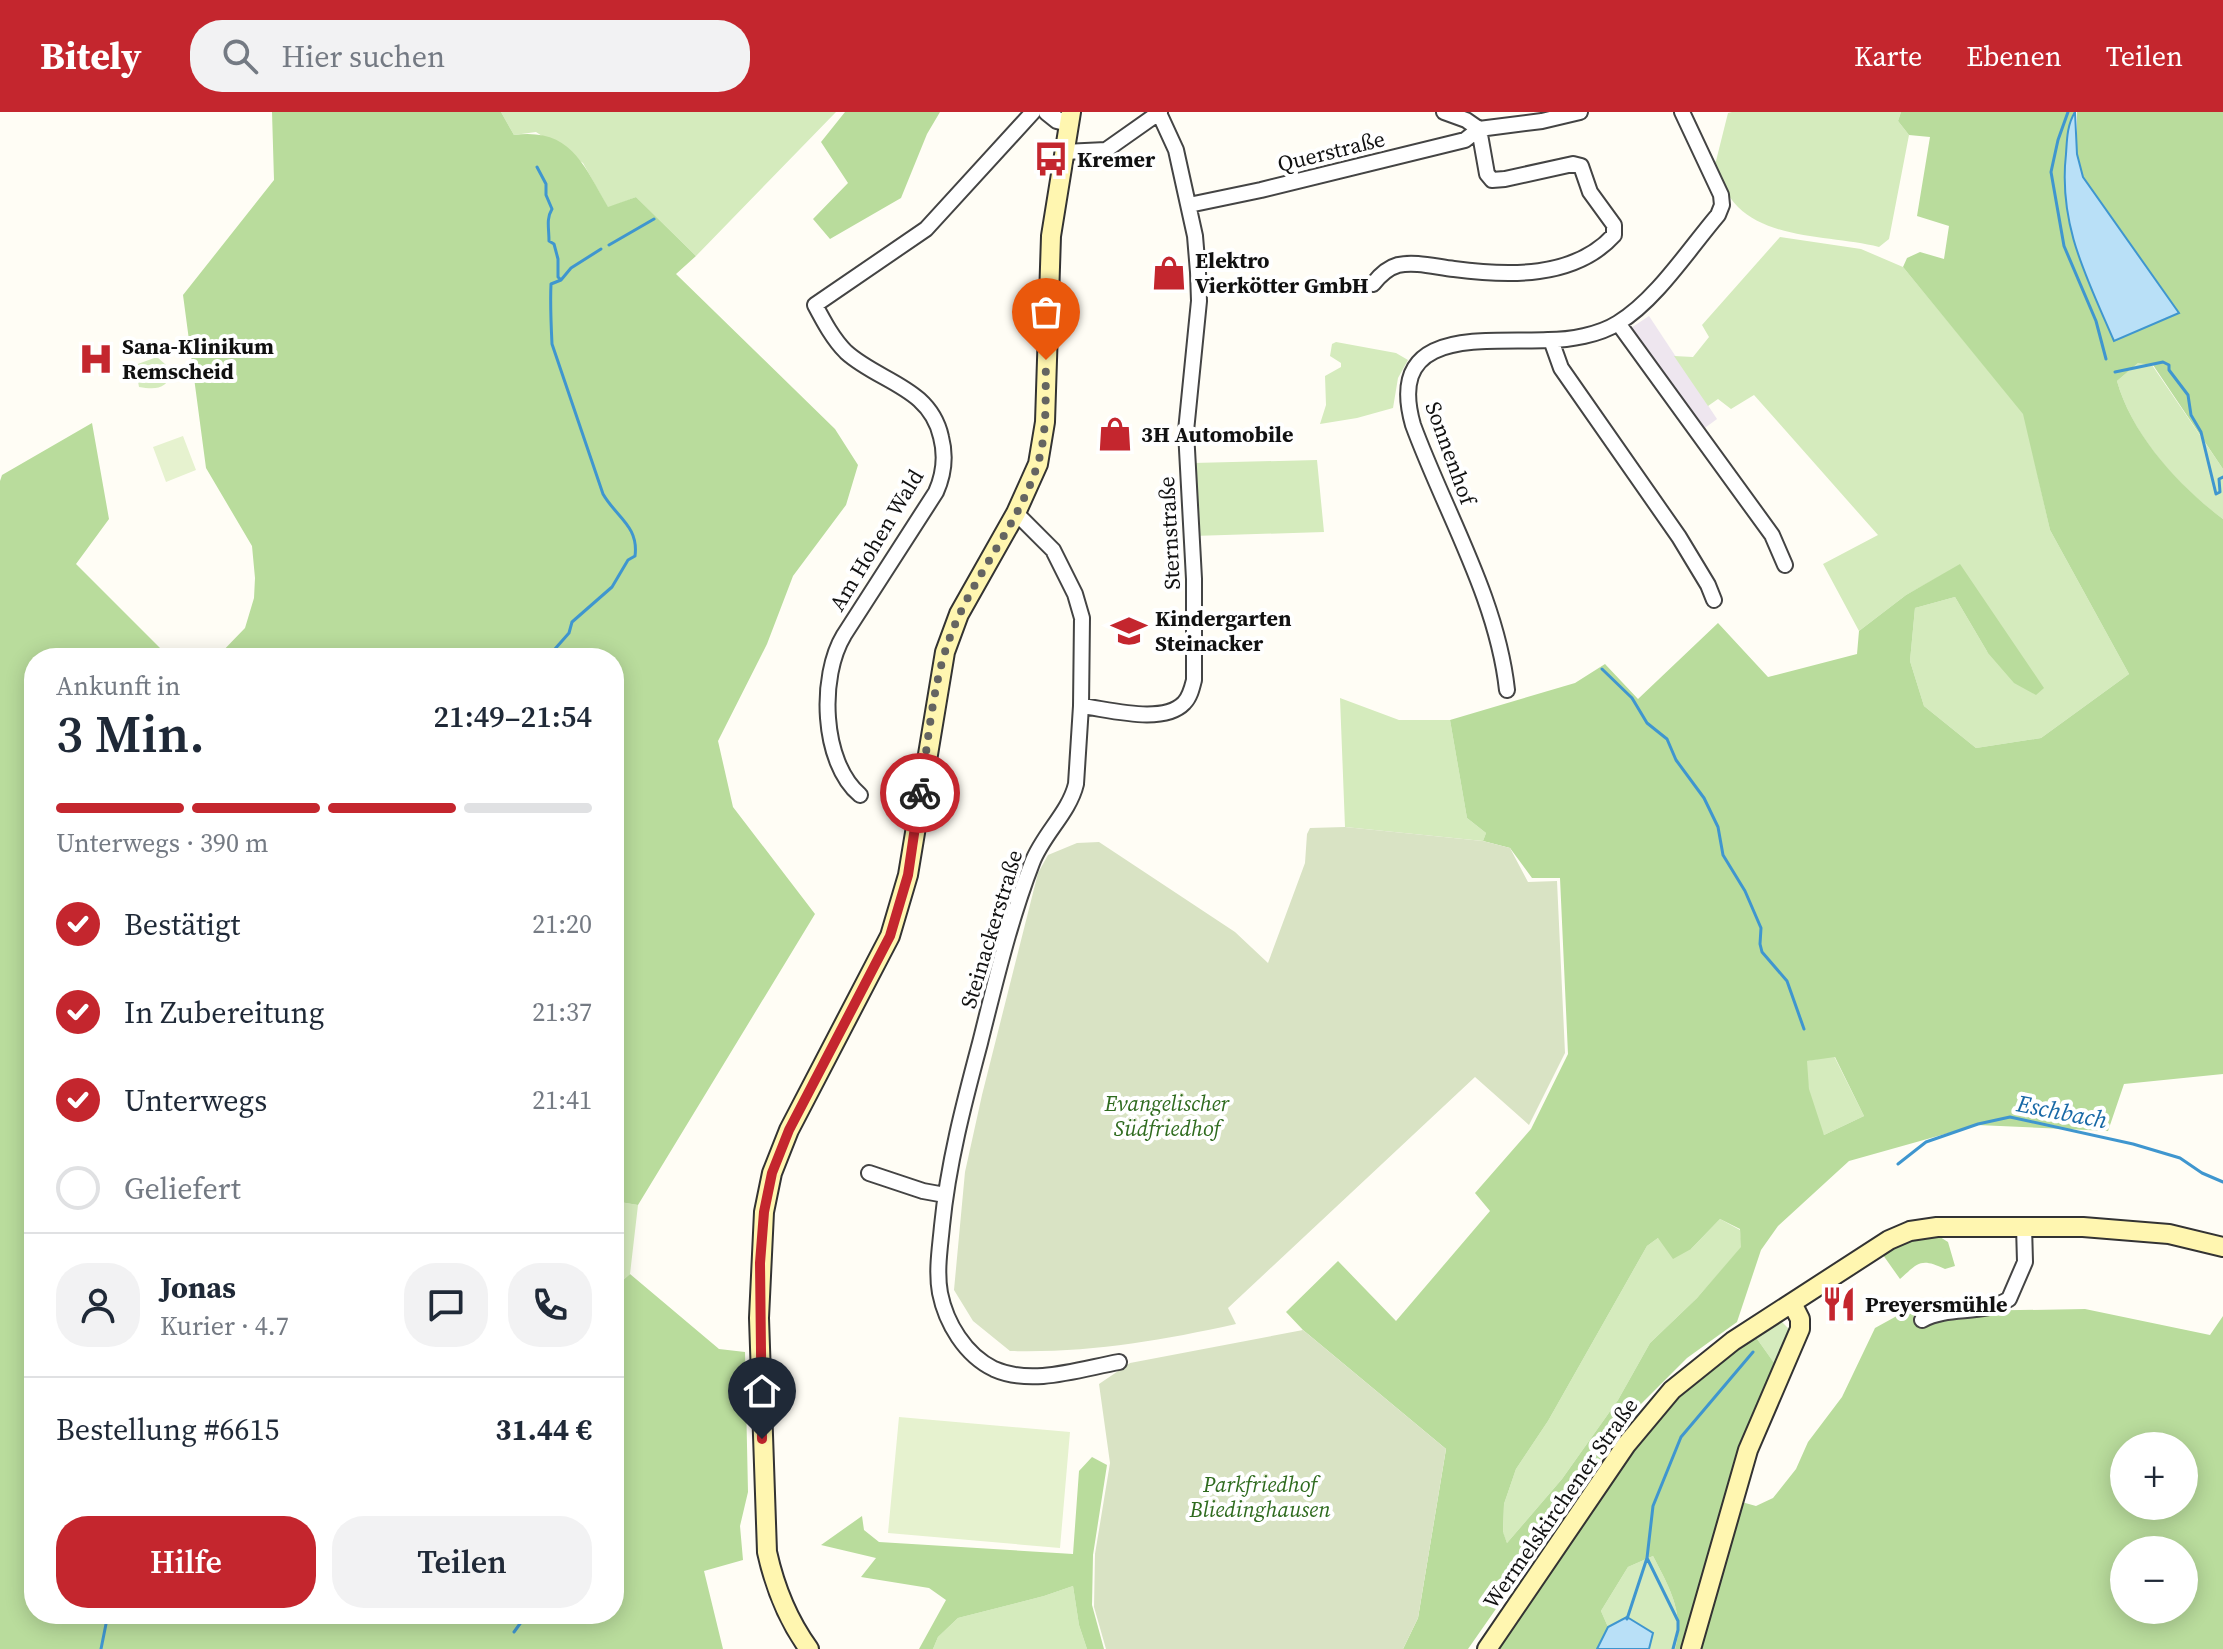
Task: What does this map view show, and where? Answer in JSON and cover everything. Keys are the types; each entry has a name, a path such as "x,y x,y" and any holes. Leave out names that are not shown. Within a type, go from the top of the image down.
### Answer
{"main road":[{"path":"809,1649 780,1598 767,1552 759,1318 764,1212 772,1173 789,1130 890,936 908,875 945,652 959,614 1016,513 1038,464 1042,445 1051,236 1070,118"},
{"path":"1691,1649 1748,1450 1800,1329 1800,1319 1792,1303 1889,1240 1910,1231 1953,1226 2142,1230 2193,1238 2223,1247"},
{"name":"Wermelskirchener Straße","path":"1487,1649 1643,1422 1704,1362 1792,1303"}],"street":[{"name":"Am Hohen Wald","path":"860,795 850,787 837,762 831,741 829,682 834,656 844,635 936,492 944,455 940,429 931,411 906,388 846,352 815,305 926,229 1033,112"},
{"path":"1047,112 1057,120 1070,118"},
{"path":"1064,152 1106,150 1159,112"},
{"name":"Sternstraße","path":"1081,706 1163,714 1184,703 1194,680 1194,579 1186,431 1199,301 1197,254 1176,150 1159,112"},
{"name":"Querstraße","path":"1189,205 1226,199 1465,140 1479,129 1542,121 1580,112"},
{"name":"Sonnenhof","path":"1507,690 1505,671 1483,598 1413,425 1408,389 1412,370 1419,361 1441,346 1585,335 1618,323 1657,287 1718,215 1722,205 1721,195 1682,112"},
{"path":"1373,284 1389,268 1408,264 1496,274 1554,268 1592,253 1614,235 1614,225 1590,192 1581,166 1573,164 1492,180 1487,174 1479,129 1449,113"},
{"path":"1618,323 1772,535 1785,565"},
{"path":"1551,340 1561,368 1679,537 1714,600"},
{"name":"Steinackerstraße","path":"1016,513 1053,550 1075,594 1082,618 1081,706 1073,797 1044,837 1032,861 988,1007 945,1195 938,1267 939,1291 954,1330 977,1359 1009,1375 1025,1377 1119,1362"},
{"path":"869,1173 904,1186 945,1195"},
{"path":"1922,1320 1951,1310 1986,1309 2009,1299 2025,1262 2024,1226"}],"shaded area":[{"path":"1649,316 1717,419 1702,430 1631,328"}],"green space":[{"path":"272,112 501,112 514,135 549,137 573,152 608,207 636,197 696,256 676,274 835,429 858,465 846,505 793,576 767,644 718,741 733,807 815,914 638,1205 624,1203 624,648 226,648 245,628 254,598 252,546 206,468 183,295 274,180"},
{"path":"501,112 836,112 696,256 636,197 608,208 583,163 536,132 514,135"},
{"path":"845,112 940,112 927,134 901,198 830,239 813,219 848,183 821,142"},
{"path":"1901,112 1898,121 1909,135 1889,239 1879,247 1786,231 1752,218 1738,207 1726,192 1712,164 1716,161 1728,113"},
{"path":"1901,112 2075,112 2067,138 2066,204 2077,250 2114,340 2178,312 2083,177 2077,154 2077,112 2223,112 2223,469 2153,365 2138,363 2117,381 2134,421 2159,458 2190,491 2223,519 2223,1074 2124,1084 2108,1131 1977,1125 1849,1161 1778,1226 1761,1250 1737,1322 1687,1358 1634,1411 1468,1649 1403,1649 1418,1618 1446,1449 1303,1330 1286,1312 1338,1261 1396,1321 1490,1211 1475,1193 1531,1129 1568,1054 1560,878 1532,878 1510,848 1483,841 1486,833 1467,818 1450,720 1575,683 1605,664 1638,699 1718,623 1768,677 1857,654 1859,631 1906,595 1960,564 2044,688 2036,695 2014,683 1988,653 1955,597 1915,608 1910,661 1924,706 1976,748 2041,738 2129,674 2050,530 2023,414 1903,267 1907,258 1920,252 1944,259 1949,226 1917,216 1930,137 1909,135 1898,121","holes":["1835,1057 1864,1116 1824,1135 1809,1089 1807,1061","1720,1219 1740,1229 1741,1247 1697,1298 1650,1343 1618,1400 1562,1479 1507,1543 1503,1532 1504,1504 1516,1469 1548,1421 1647,1246 1658,1238 1673,1259 1691,1249"]},
{"path":"1780,237 1861,249 1903,267 2024,414 2050,530 2129,674 2041,738 1976,748 1924,706 1910,661 1915,608 1955,597 1988,653 1960,565 1906,595 1859,631 1823,564 1878,535 1754,395 1731,409 1718,399 1708,406 1674,356 1693,357 1709,337 1702,325"},
{"path":"1336,342 1396,353 1408,360 1398,378 1393,408 1320,424 1326,405 1325,376 1341,367 1341,363 1330,356 1332,344"},
{"path":"157,357 173,371 168,382 160,387 139,387 135,365"},
{"path":"2139,362 2152,365 2223,469 2223,519 2174,475 2145,440 2134,421 2117,381"},
{"path":"92,423 109,519 76,564 160,648 24,648 24,1624 624,1624 624,1279 630,1274 719,1349 745,1352 748,1492 740,1526 743,1560 704,1571 723,1649 0,1649 2,475"},
{"path":"183,436 196,470 166,482 153,447"},
{"path":"1317,460 1324,532 1193,536 1193,463"},
{"path":"1340,698 1399,720 1450,720 1467,818 1486,833 1483,841 1345,827"},
{"name":"Evangelischer Südfriedhof","path":"1345,827 1483,841 1510,848 1528,882 1557,881 1565,1053 1529,1125 1475,1077 1228,1308 1236,1324 1124,1345 1010,1351 973,1321 954,1290 965,1172 1038,873 1048,855 1077,843 1099,842 1235,932 1268,963 1305,863 1310,828"},
{"path":"1834,1056 1864,1116 1824,1135 1811,1099 1806,1061"},
{"path":"624,1203 638,1205 630,1274 624,1279"},
{"path":"1720,1219 1740,1230 1742,1247 1697,1298 1650,1343 1618,1400 1562,1479 1507,1543 1503,1533 1504,1504 1516,1469 1548,1421 1647,1246 1658,1238 1691,1249"},
{"path":"1940,1237 1948,1242 1955,1266 1945,1269 1925,1263 1900,1279 1883,1255 1908,1240"},
{"path":"2085,1309 2210,1335 2223,1316 2223,1649 1696,1649 1738,1501 1756,1506 1773,1498 1796,1469 1808,1442 1842,1397 1875,1328 1904,1312"},
{"path":"1782,1322 1791,1331 1777,1367 1755,1336 1774,1323"},
{"name":"Parkfriedhof Bliedinghausen","path":"1303,1330 1446,1449 1418,1618 1403,1649 1106,1649 1094,1607 1095,1554 1110,1463 1099,1384 1130,1363"},
{"path":"1755,1336 1777,1367 1686,1649 1675,1649 1677,1612 1653,1556 1628,1567 1601,1611 1608,1627 1597,1649 1496,1649 1643,1436 1690,1385"},
{"path":"899,1417 1070,1432 1060,1548 888,1533"},
{"path":"1092,1457 1107,1465 1093,1555 1092,1605 1104,1649 1087,1649 1079,1625 1073,1586 958,1618 938,1637 933,1649 919,1649 946,1600 929,1588 861,1577 876,1558 821,1545 862,1516 864,1530 879,1542 1073,1554 1079,1471"},
{"path":"1653,1556 1677,1612 1675,1649 1649,1649 1652,1632 1627,1617 1608,1627 1601,1611 1628,1567"},
{"path":"1073,1586 1079,1625 1087,1649 933,1649 938,1637 958,1618"}],"water":[{"path":"2075,112 2077,154 2083,177 2179,313 2114,341 2077,250 2066,204 2067,138"},
{"path":"1627,1617 1653,1633 1649,1649 1597,1649 1608,1627"}],"waterway":[{"path":"2068,112 2051,172 2064,246 2096,321 2106,359"},
{"path":"537,167 546,184 546,195 552,209 548,220 549,241 554,244 561,280"},
{"path":"609,245 654,219"},
{"path":"556,648 569,633 572,622 612,587 628,560 635,556 634,537 630,529 603,494 552,344 551,284 561,280 571,268 601,249"},
{"path":"2115,372 2163,362 2169,365 2169,370 2188,395 2191,415 2201,432 2216,494 2220,492 2219,479 2223,477"},
{"path":"1602,669 1632,698 1647,723 1667,739 1676,760 1704,798 1718,827 1723,855 1745,891 1761,928 1762,952 1787,981 1804,1029"},
{"name":"Eschbach","path":"1898,1164 1926,1142 1978,1124 2010,1117 2133,1144 2180,1158 2223,1182"},
{"name":"Eschbach","path":"1673,1649 1678,1621 1647,1558 1653,1506 1681,1437 1753,1352"},
{"path":"1627,1619 1647,1558"},
{"path":"101,1649 106,1624"},
{"path":"514,1632 520,1624"}],"way so far":[{"path":"920,793 940,672 952,632 1016,513 1038,464 1045,422 1046,360"}],"place":[{"name":"Kremer","path":"1051,159"},
{"name":"Elektro Vierkötter GmbH","path":"1169,273"},
{"name":"Sana-Klinikum Remscheid","path":"96,359"},
{"name":"3H Automobile","path":"1115,434"},
{"name":"Kindergarten Steinacker","path":"1129,631"},
{"name":"Preyersmühle","path":"1839,1304"}],"route":[{"path":"762,1439 760,1263 764,1212 772,1173 789,1130 890,936 908,875 920,793"}]}
